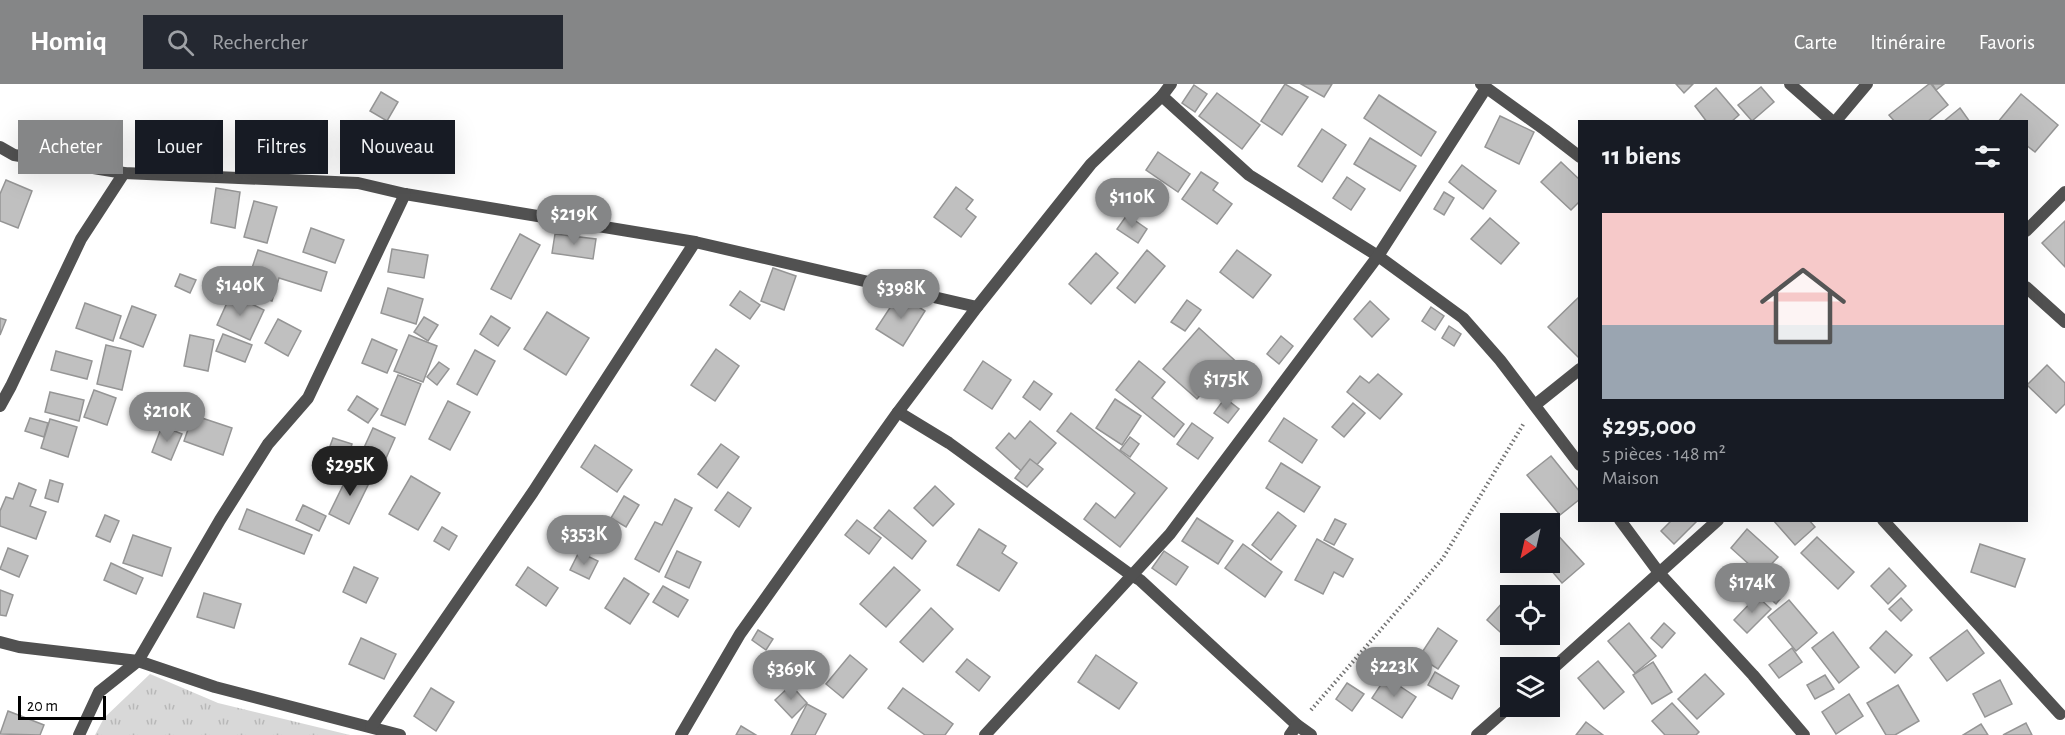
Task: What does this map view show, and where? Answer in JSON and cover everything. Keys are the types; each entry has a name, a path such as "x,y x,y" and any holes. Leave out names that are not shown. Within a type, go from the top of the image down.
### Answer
{"street":[{"path":"681,735 740,634 898,412 1091,164 1162,96 1171,84"},
{"path":"1790,84 1832,120"},
{"path":"1836,120 1867,84"},
{"path":"985,735 1170,534 1378,256 1483,86 1545,129 1578,156"},
{"path":"1162,96 1249,175 1378,256 1463,318 1500,360 1578,462"},
{"path":"0,147 14,155 124,173 358,183 405,194 695,242 977,308"},
{"path":"0,406 81,239 124,173"},
{"path":"2028,229 2065,192"},
{"path":"79,735 99,692 138,661 220,520 268,444 308,398 405,194"},
{"path":"371,727 533,492 695,242"},
{"path":"2028,290 2065,322"},
{"path":"1535,405 1578,371"},
{"path":"898,412 949,443 1131,575 1140,579 1294,730 1311,735"},
{"path":"1621,522 1659,574 1753,675 1804,735"},
{"path":"1560,662 1716,522"},
{"path":"1885,522 2060,714"},
{"path":"0,642 19,647 138,661 215,687 400,735"},
{"path":"1477,735 1500,714"}],"path":[{"path":"1294,730 1443,558 1535,405"}],"green space":[{"path":"150,674 218,703 350,735 95,735 104,718"}],"building":[{"path":"1285,84 1308,97 1282,135 1261,121"},
{"path":"1301,84 1332,84 1324,97"},
{"path":"1676,84 1693,84 1684,93"},
{"path":"1929,84 1948,105 1929,120 1893,120 1889,115"},
{"path":"1932,84 1944,84 1936,90"},
{"path":"1194,85 1207,94 1195,112 1182,103"},
{"path":"1761,87 1774,102 1753,120 1738,105"},
{"path":"1716,88 1739,115 1733,120 1706,120 1695,106"},
{"path":"381,92 398,102 388,120 370,111"},
{"path":"1217,93 1260,125 1242,149 1199,116"},
{"path":"2021,94 2058,125 2035,152 2028,147 2028,120 2000,120"},
{"path":"1379,95 1436,132 1421,156 1364,118"},
{"path":"1960,108 1969,120 1945,120"},
{"path":"1500,116 1534,132 1519,164 1485,147"},
{"path":"1322,129 1346,145 1322,182 1298,166"},
{"path":"1370,138 1416,166 1400,191 1354,164"},
{"path":"1158,152 1190,174 1178,192 1146,170"},
{"path":"1561,162 1578,178 1578,203 1571,210 1541,182"},
{"path":"1462,165 1496,191 1483,209 1449,182"},
{"path":"1201,172 1218,183 1213,190 1232,204 1217,224 1182,199"},
{"path":"1347,177 1365,189 1351,210 1333,198"},
{"path":"6,180 32,191 18,228 0,221 0,194"},
{"path":"956,187 973,200 966,209 976,217 961,237 934,217"},
{"path":"216,188 240,192 235,228 211,223"},
{"path":"1444,192 1454,198 1444,215 1434,209"},
{"path":"254,201 277,207 267,243 244,237"},
{"path":"1127,215 1147,229 1138,243 1117,229"},
{"path":"1490,218 1519,243 1501,264 1471,239"},
{"path":"2065,221 2065,267 2042,243"},
{"path":"311,228 344,240 335,263 303,252"},
{"path":"520,234 540,245 511,299 491,289"},
{"path":"555,234 596,239 593,259 552,253"},
{"path":"392,249 428,255 424,278 388,272"},
{"path":"258,250 327,272 321,291 279,278 272,301 244,292"},
{"path":"1147,250 1165,266 1135,303 1117,288"},
{"path":"1237,250 1271,275 1253,298 1220,272"},
{"path":"1096,253 1118,273 1091,304 1069,284"},
{"path":"773,268 796,276 784,310 761,301"},
{"path":"180,274 196,280 190,293 175,286"},
{"path":"388,288 423,299 416,324 381,313"},
{"path":"740,291 760,305 750,319 730,305"},
{"path":"231,294 264,310 250,340 217,325"},
{"path":"899,294 925,311 903,346 876,329"},
{"path":"1578,298 1578,357 1548,327"},
{"path":"1187,300 1201,310 1185,331 1171,322"},
{"path":"1370,301 1389,319 1372,337 1354,319"},
{"path":"85,303 121,316 113,341 76,328"},
{"path":"132,306 156,315 143,347 120,338"},
{"path":"1431,307 1444,316 1435,330 1422,321"},
{"path":"547,312 589,338 566,375 524,349"},
{"path":"491,316 510,328 498,346 480,334"},
{"path":"424,317 438,325 428,341 414,332"},
{"path":"0,318 6,320 0,335"},
{"path":"278,319 301,331 288,356 265,343"},
{"path":"1449,326 1461,334 1454,346 1442,338"},
{"path":"1199,328 1241,366 1227,382 1219,374 1197,399 1163,369"},
{"path":"223,334 252,345 245,362 216,351"},
{"path":"190,335 214,340 208,371 184,366"},
{"path":"409,335 437,346 423,382 394,371"},
{"path":"1281,336 1293,346 1279,364 1267,354"},
{"path":"372,339 397,350 387,373 362,363"},
{"path":"106,345 131,351 122,390 97,384"},
{"path":"716,349 739,366 715,401 691,385"},
{"path":"475,350 495,361 477,395 457,384"},
{"path":"56,351 92,361 87,379 51,370"},
{"path":"983,361 1011,380 992,409 964,390"},
{"path":"1139,361 1165,382 1152,398 1184,424 1174,437 1116,390"},
{"path":"439,362 449,369 437,385 427,377"},
{"path":"2047,365 2065,383 2065,404 2056,413 2028,384"},
{"path":"1378,374 1402,394 1380,419 1347,392 1360,376 1369,383"},
{"path":"398,375 421,384 405,425 381,415"},
{"path":"1034,381 1052,394 1040,410 1023,397"},
{"path":"94,390 116,398 107,425 84,417"},
{"path":"50,392 84,400 79,421 45,412"},
{"path":"357,396 378,409 368,423 348,410"},
{"path":"1225,398 1239,409 1228,423 1214,413"},
{"path":"1115,399 1141,416 1122,445 1096,428"},
{"path":"448,401 470,412 450,450 429,439"},
{"path":"1353,403 1365,413 1344,437 1332,427"},
{"path":"1071,413 1167,488 1120,547 1084,519 1096,503 1115,518 1135,493 1057,431"},
{"path":"193,415 232,428 223,455 184,441"},
{"path":"30,418 48,423 44,437 25,431"},
{"path":"1284,418 1317,440 1302,463 1269,441"},
{"path":"50,419 77,427 68,457 41,448"},
{"path":"1030,421 1056,443 1027,476 996,448 1009,433 1015,439"},
{"path":"1192,423 1213,438 1198,459 1177,444"},
{"path":"162,426 182,434 171,460 152,452"},
{"path":"373,428 395,438 379,474 357,463"},
{"path":"1130,437 1139,444 1130,457 1120,450"},
{"path":"333,438 352,444 346,464 326,457"},
{"path":"721,444 739,457 717,488 698,474"},
{"path":"595,445 632,470 617,492 581,467"},
{"path":"1551,456 1578,490 1578,501 1560,515 1527,475"},
{"path":"1030,459 1043,469 1027,487 1015,478"},
{"path":"1281,463 1320,487 1304,512 1266,488"},
{"path":"351,469 371,479 349,524 329,514"},
{"path":"411,476 440,493 418,530 389,514"},
{"path":"50,480 63,484 58,502 45,498"},
{"path":"19,483 36,490 30,506 46,512 36,539 0,526 0,511 6,497 13,499"},
{"path":"935,486 954,504 933,526 914,508"},
{"path":"728,492 751,508 739,527 715,510"},
{"path":"624,496 639,505 626,527 611,518"},
{"path":"675,499 692,508 659,572 635,559 655,522 662,525"},
{"path":"303,505 326,516 319,531 296,520"},
{"path":"247,509 312,535 304,554 239,529"},
{"path":"889,510 926,541 912,559 874,528"},
{"path":"1278,512 1296,526 1271,560 1252,545"},
{"path":"105,515 119,521 110,542 96,536"},
{"path":"1197,518 1233,541 1218,564 1182,541"},
{"path":"1335,519 1346,524 1334,545 1324,540"},
{"path":"857,520 881,538 869,554 845,535"},
{"path":"1670,522 1696,522 1674,544 1661,531"},
{"path":"1775,522 1811,522 1815,527 1795,545"},
{"path":"442,527 457,536 449,550 434,541"},
{"path":"979,529 1006,546 1002,553 1017,563 999,591 957,565"},
{"path":"1747,529 1778,557 1761,575 1731,548"},
{"path":"133,535 171,548 162,576 123,563"},
{"path":"1817,537 1854,572 1838,589 1801,553"},
{"path":"1560,538 1584,564 1562,583 1553,573 1560,573"},
{"path":"1317,539 1353,559 1343,577 1334,572 1323,594 1295,580"},
{"path":"1243,544 1282,572 1265,597 1225,568"},
{"path":"1980,544 2025,559 2015,587 1971,572"},
{"path":"8,548 28,556 19,577 0,569"},
{"path":"677,551 701,562 689,588 665,577"},
{"path":"1164,551 1188,567 1176,585 1152,568"},
{"path":"579,552 598,561 589,579 570,570"},
{"path":"111,563 143,578 136,594 104,580"},
{"path":"354,567 378,578 366,603 343,592"},
{"path":"528,567 558,588 546,606 516,585"},
{"path":"894,567 920,590 886,627 860,604"},
{"path":"1889,568 1906,586 1888,604 1871,586"},
{"path":"624,578 649,594 630,624 605,608"},
{"path":"1766,578 1784,594 1776,604 1758,587"},
{"path":"663,586 688,600 678,617 653,602"},
{"path":"0,590 13,595 6,616 0,615"},
{"path":"204,593 241,604 234,628 197,617"},
{"path":"1757,596 1771,609 1747,633 1734,620"},
{"path":"1901,598 1912,610 1901,621 1889,609"},
{"path":"1789,600 1817,633 1796,651 1768,617"},
{"path":"1500,605 1500,632 1487,620"},
{"path":"931,608 953,629 923,662 900,642"},
{"path":"1629,623 1656,656 1635,673 1608,641"},
{"path":"1664,623 1675,633 1662,648 1651,638"},
{"path":"1438,628 1457,641 1438,669 1419,657"},
{"path":"758,630 773,639 766,650 752,640"},
{"path":"1967,630 1984,653 1947,681 1930,658"},
{"path":"1886,631 1912,655 1895,673 1870,648"},
{"path":"1833,632 1859,667 1839,683 1812,648"},
{"path":"361,638 396,654 384,679 349,664"},
{"path":"1792,648 1802,662 1779,678 1769,665"},
{"path":"850,655 867,669 843,698 826,684"},
{"path":"1096,655 1137,683 1119,709 1078,682"},
{"path":"967,659 990,677 979,691 956,672"},
{"path":"1598,661 1624,692 1604,709 1578,678"},
{"path":"1653,662 1672,692 1652,704 1633,675"},
{"path":"1435,672 1459,686 1452,699 1428,685"},
{"path":"1705,674 1724,694 1697,719 1678,699"},
{"path":"1825,675 1834,689 1815,699 1807,685"},
{"path":"1386,677 1416,697 1402,718 1372,698"},
{"path":"2000,680 2012,704 1985,717 1973,694"},
{"path":"1347,683 1364,694 1352,711 1336,699"},
{"path":"791,685 807,703 792,718 775,700"},
{"path":"1898,685 1919,721 1895,735 1886,735 1867,703"},
{"path":"431,688 454,702 436,731 414,716"},
{"path":"903,688 953,724 945,735 925,735 888,708"},
{"path":"1849,694 1863,716 1836,734 1822,712"},
{"path":"1672,703 1699,732 1696,735 1665,735 1652,721"},
{"path":"807,704 826,714 815,735 791,735"},
{"path":"8,711 44,725 40,735 0,734"},
{"path":"1586,722 1603,735 1576,735"},
{"path":"2026,723 2032,735 2003,735"},
{"path":"1981,724 1988,735 1963,735"},
{"path":"741,726 756,735 736,735"}]}
